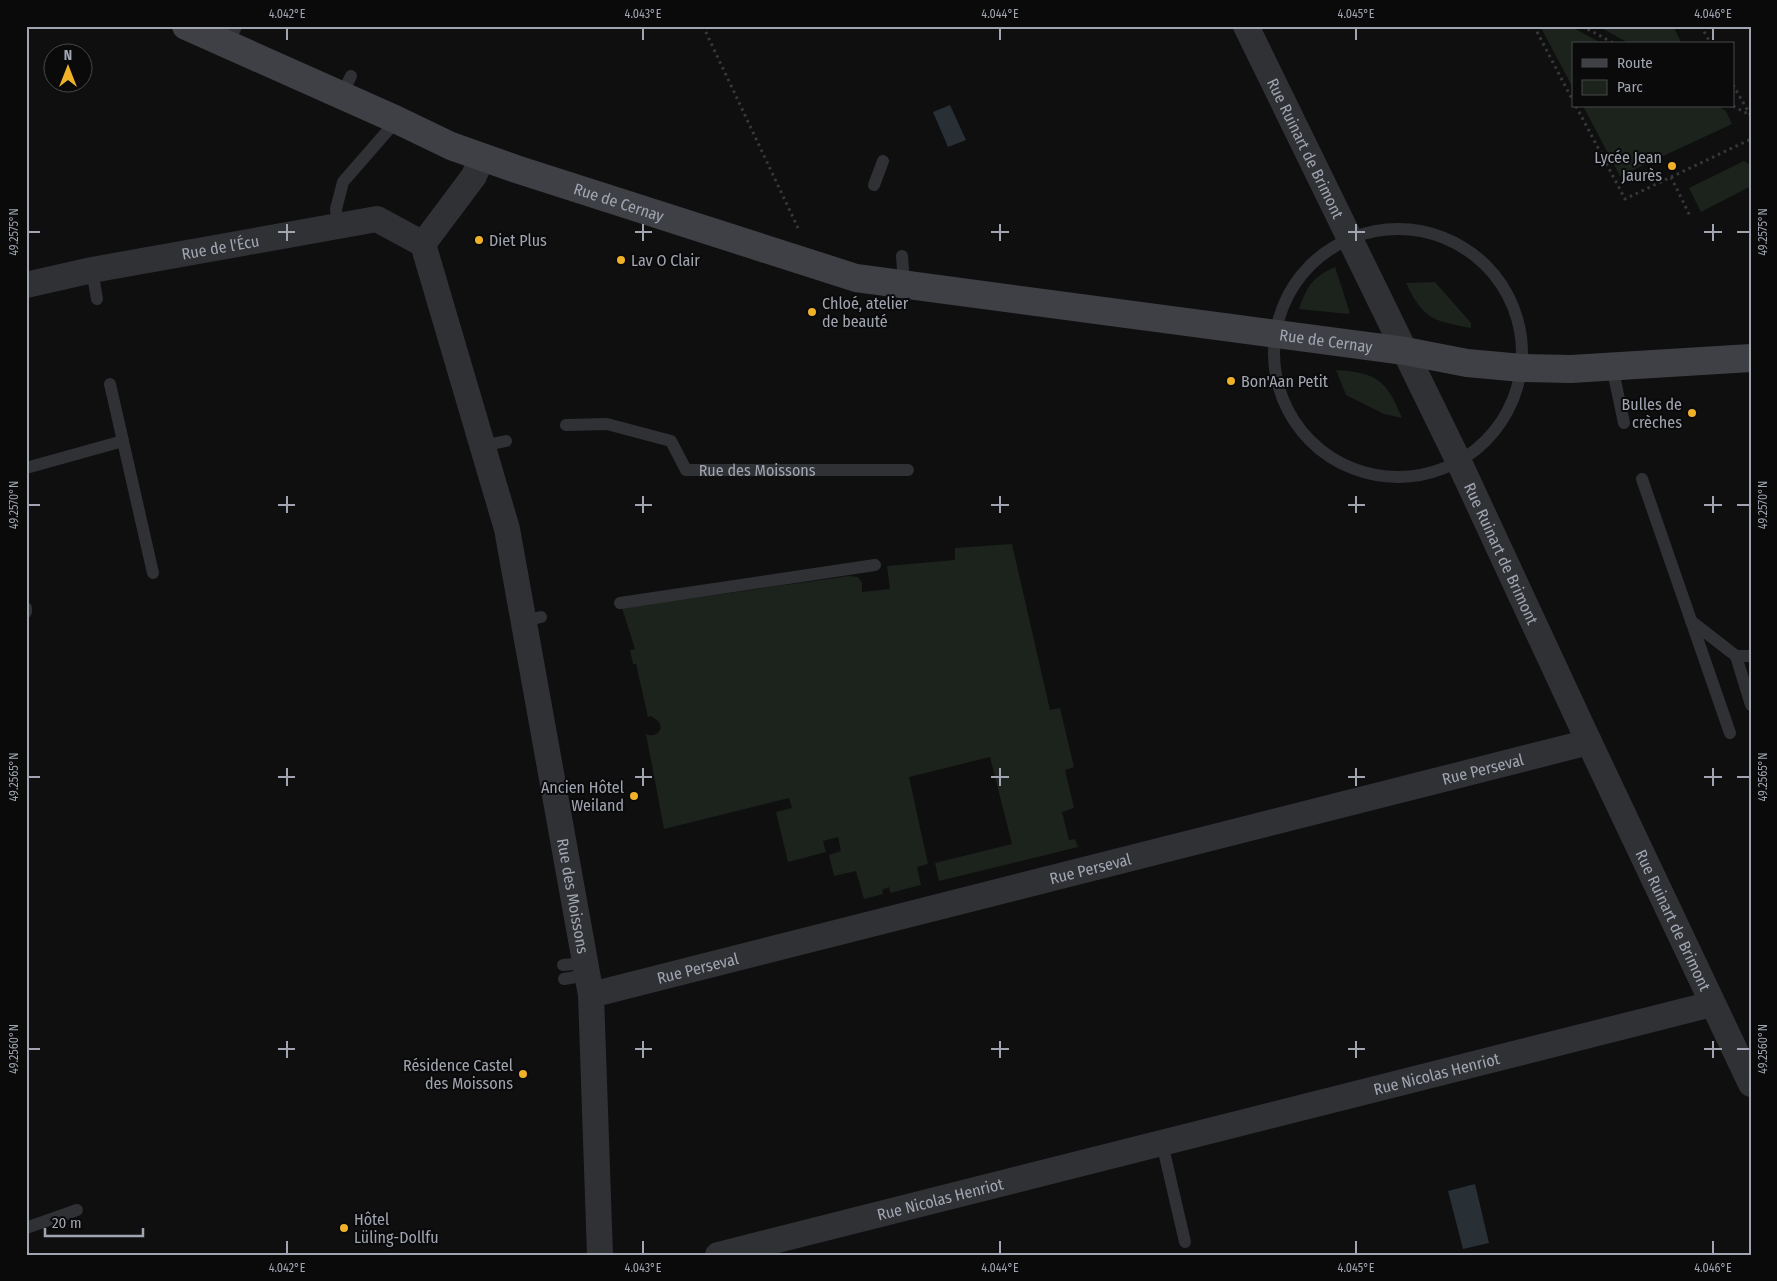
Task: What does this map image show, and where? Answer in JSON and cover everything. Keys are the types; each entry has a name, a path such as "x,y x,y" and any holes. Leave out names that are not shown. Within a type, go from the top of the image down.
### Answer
{"main road":[{"name":"Rue de Cernay","path":"186,26 231,36 346,86 397,120 451,146 856,278 1405,351 1467,363 1522,368 1571,369 1751,358"}],"street":[{"name":"Rue Ruinart de Brimont","path":"1246,26 1459,462 1751,1084"},
{"path":"423,244 474,176 482,157"},
{"name":"Rue de l'Écu","path":"26,285 92,270 376,219 423,244"},
{"name":"Rue des Moissons","path":"423,244 494,443 507,529 532,619 578,975 600,1255"},
{"name":"Rue Perseval","path":"578,975 1589,742"},
{"name":"Rue Nicolas Henriot","path":"718,1255 1712,1004"}],"lane":[{"path":"338,226 336,209 343,182 397,120"},
{"path":"874,185 883,161"},
{"path":"1404,228 1433,233 1460,244 1483,262 1503,284 1516,310 1523,340 1522,368 1517,392 1508,412 1495,432 1478,449 1459,462 1434,472 1400,478 1368,474 1338,462 1312,443 1292,418 1279,388 1274,356 1275,334 1281,310 1301,275 1315,260 1349,238 1371,231 1404,228"},
{"path":"902,256 904,284"},
{"path":"92,270 97,299"},
{"path":"1612,366 1624,423"},
{"path":"110,384 153,573"},
{"name":"Rue des Moissons","path":"566,425 607,424 672,441 686,470 908,470"},
{"path":"26,468 123,441"},
{"path":"1642,479 1730,733"},
{"path":"620,603 875,565"},
{"path":"26,608 28,612 26,612"},
{"path":"1691,621 1736,656 1751,705"},
{"path":"1736,656 1751,656"},
{"path":"1162,1143 1185,1242"},
{"path":"26,1228 77,1210"}],"path":[{"path":"703,26 800,231"},
{"path":"1534,26 1572,99"},
{"path":"1582,26 1611,42"},
{"path":"1701,26 1709,42"},
{"path":"1734,87 1751,116"},
{"path":"1734,107 1751,116"},
{"path":"1577,108 1625,198 1751,139"},
{"path":"1671,177 1691,218"}],"green space":[{"path":"1540,26 1570,26 1599,42 1572,42 1572,86"},
{"path":"1598,26 1673,26 1681,42 1626,42"},
{"path":"1584,108 1721,108 1726,111 1732,124 1620,176"},
{"path":"1744,161 1751,165 1751,186 1701,212 1689,188"},
{"path":"1335,267 1350,313 1299,309 1312,283"},
{"path":"1435,282 1471,323 1471,328 1447,323 1431,316 1418,304 1406,283"},
{"path":"1336,370 1361,373 1378,380 1391,394 1402,418 1384,414 1346,395"},
{"path":"1012,544 1050,710 1060,708 1074,767 1065,770 1074,808 1062,812 1069,840 1075,839 1078,847 939,881 935,863 1012,844 990,757 909,777 928,864 917,867 921,885 890,893 889,887 882,890 883,894 864,899 856,871 834,876 829,855 841,851 838,837 823,841 826,852 788,862 776,812 792,808 789,798 664,829 646,734 656,734 660,730 660,724 651,716 648,717 636,664 633,664 630,650 635,649 622,608 849,576 858,577 862,583 862,592 890,589 887,566 955,560 955,548"}],"shaded area":[{"path":"950,105 966,140 948,147 933,112"},
{"path":"1475,1184 1489,1243 1463,1249 1448,1191"}],"place":[{"name":"Lycée Jean Jaurès","path":"1672,166"},
{"name":"Diet Plus","path":"479,240"},
{"name":"Lav O Clair","path":"621,260"},
{"name":"Chloé, atelier de beauté","path":"812,312"},
{"name":"Bon'Aan Petit","path":"1231,381"},
{"name":"Bulles de crèches","path":"1692,413"},
{"name":"Ancien Hôtel Weiland","path":"634,796"},
{"name":"Résidence Castel des Moissons","path":"523,1074"},
{"name":"Hôtel Lüling-Dollfu","path":"344,1228"}]}
